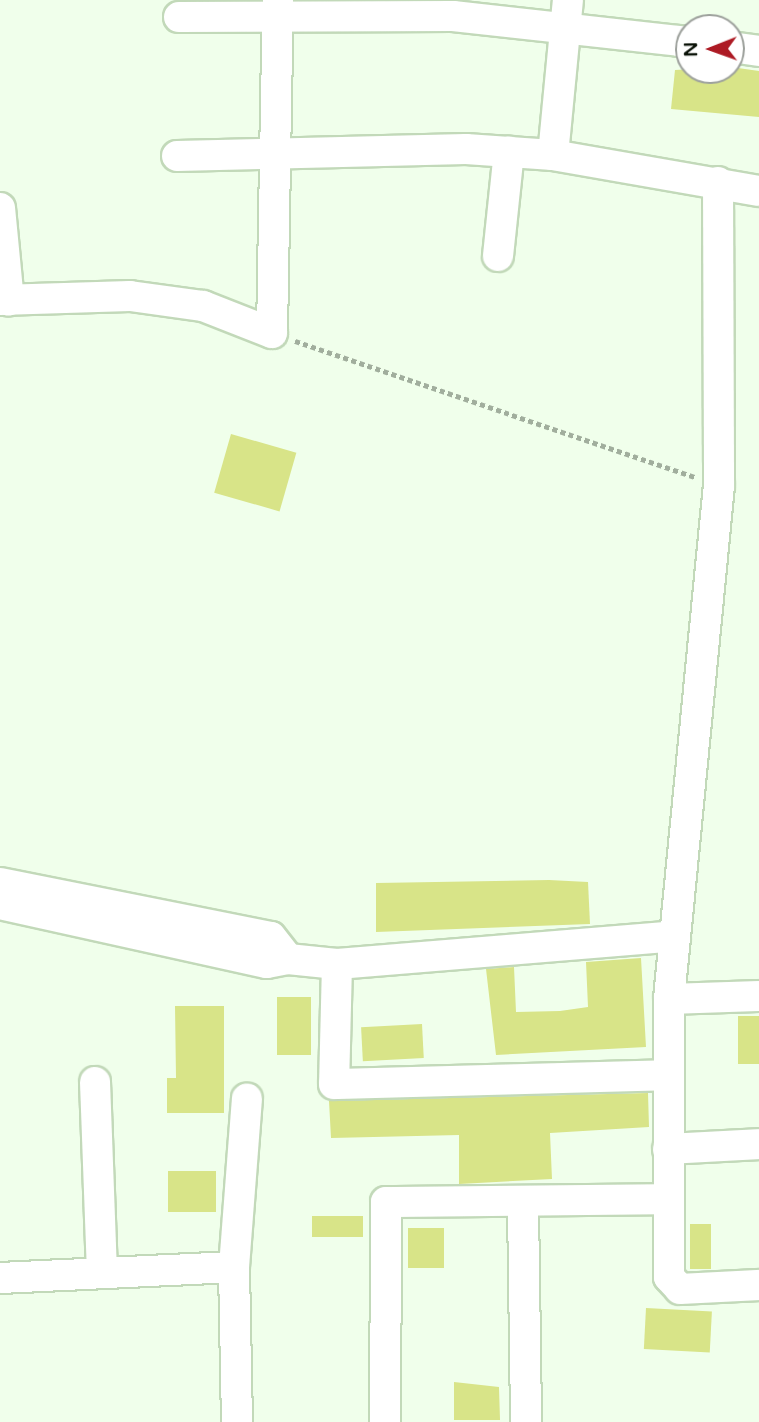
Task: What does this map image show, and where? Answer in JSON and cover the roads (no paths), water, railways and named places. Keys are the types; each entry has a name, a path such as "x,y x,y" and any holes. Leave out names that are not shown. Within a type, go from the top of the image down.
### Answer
{"street":[{"path":"0,208 4,301 130,296 203,306 272,333 278,6"},
{"path":"179,17 278,6 453,16 566,14 675,39"},
{"path":"552,155 566,14"},
{"path":"498,256 509,152"},
{"path":"177,156 509,152 552,155 759,191"},
{"path":"718,182 719,485 669,999 668,1199 673,1287 759,1285"},
{"path":"0,883 71,908 267,963 288,958 337,964 675,936"},
{"path":"0,904 71,908"},
{"path":"337,964 334,1084 669,1075"},
{"path":"669,999 759,996"},
{"path":"95,1082 102,1273"},
{"path":"237,1422 234,1267 247,1099"},
{"path":"668,1149 759,1144"},
{"path":"385,1422 386,1202 523,1204 668,1199"},
{"path":"523,1204 526,1422"},
{"path":"0,1278 234,1267"}]}
